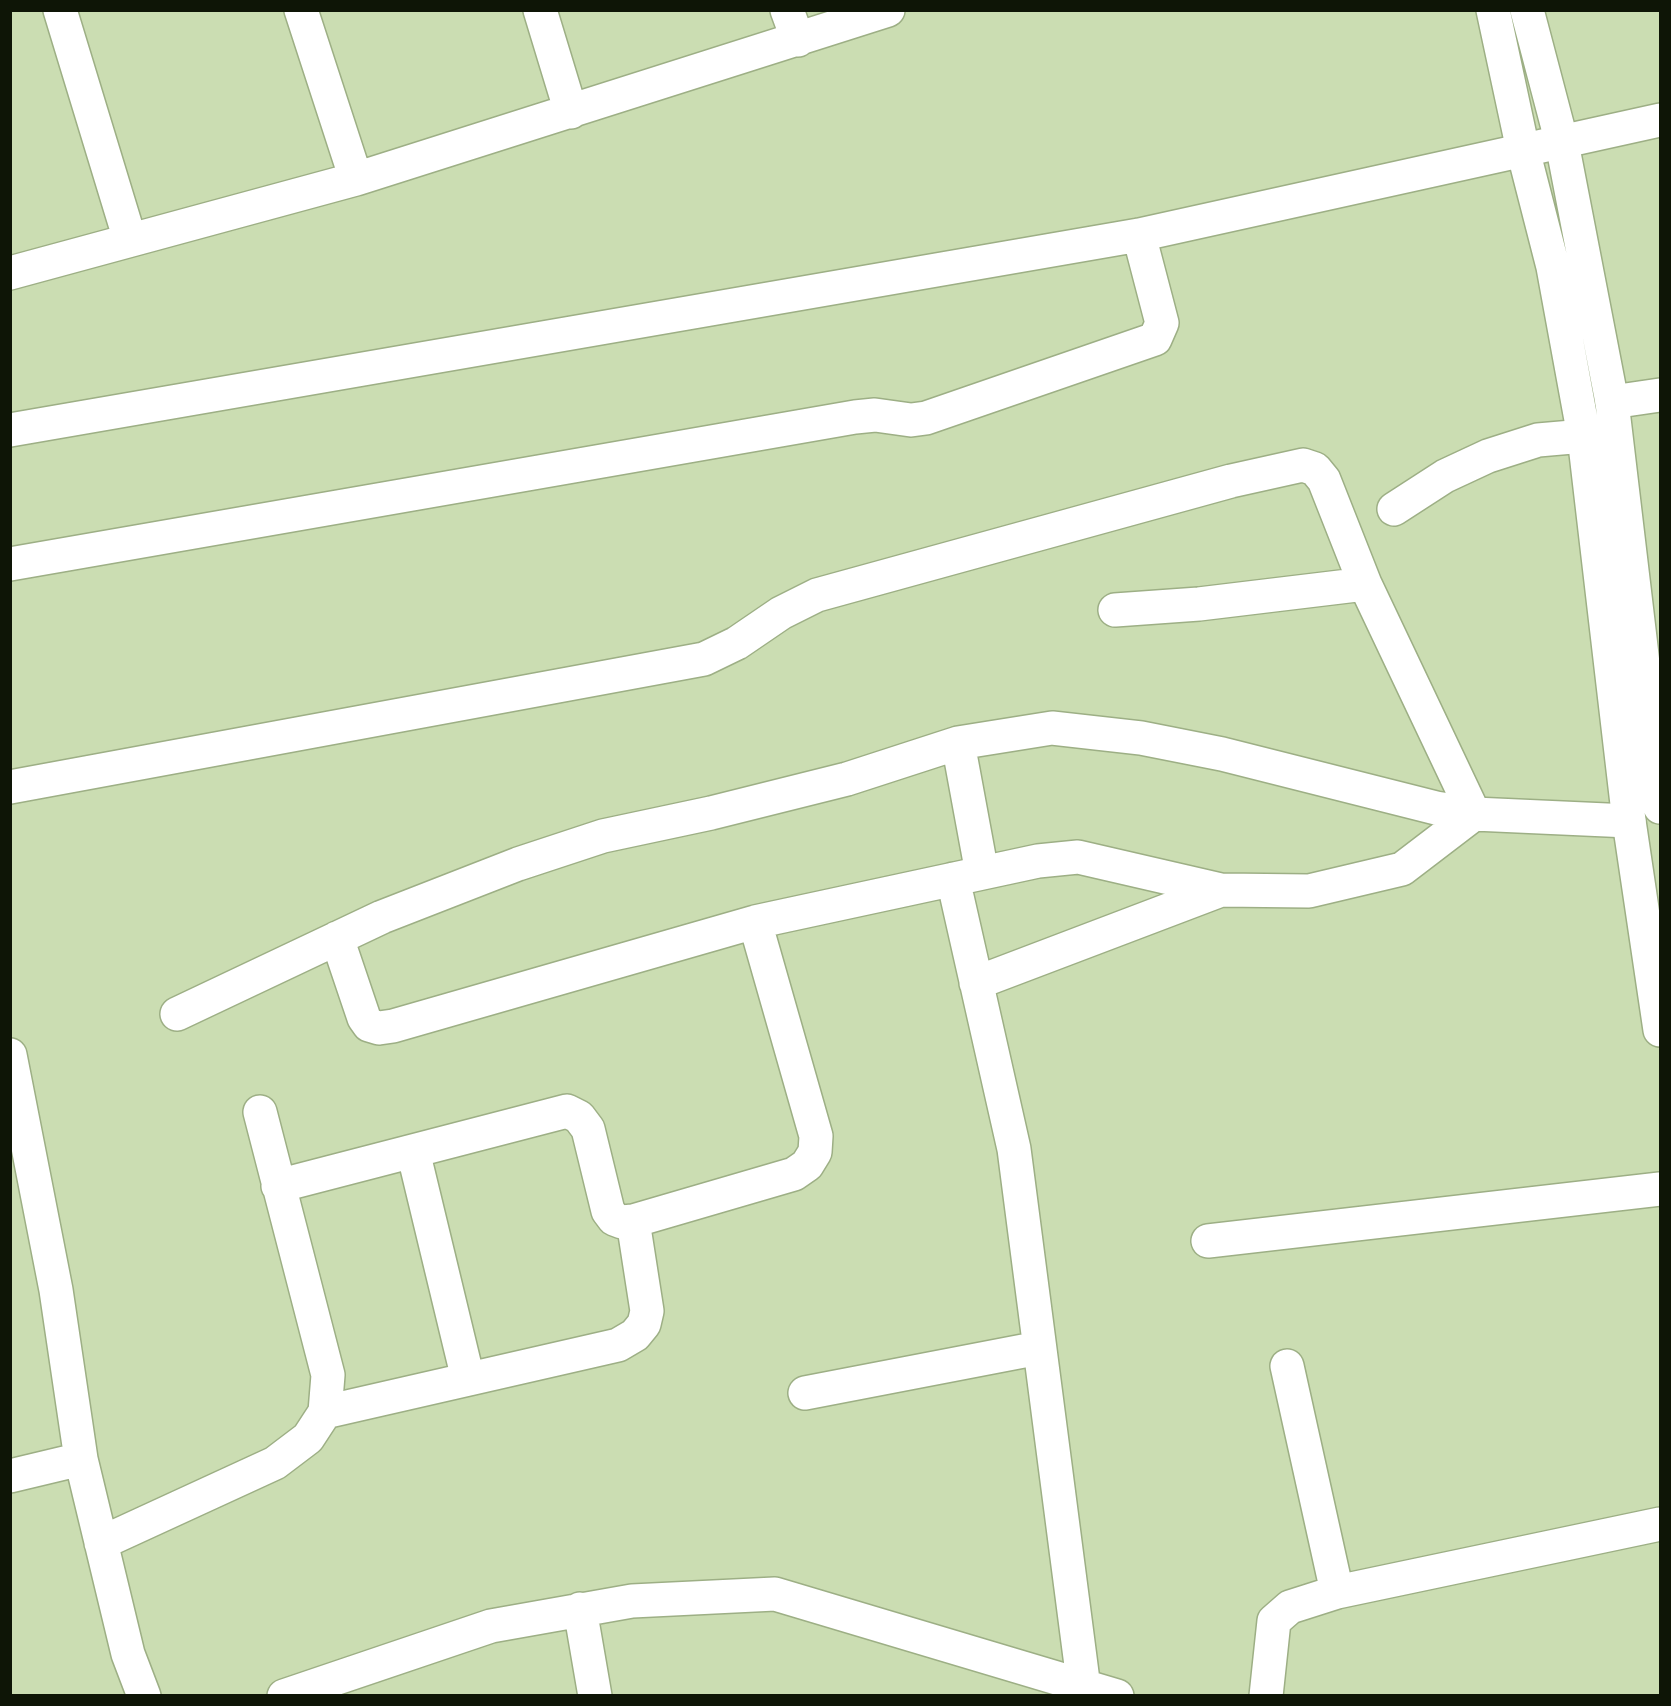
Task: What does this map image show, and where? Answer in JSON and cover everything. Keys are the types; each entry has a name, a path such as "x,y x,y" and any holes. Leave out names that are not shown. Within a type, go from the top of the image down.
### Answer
{"street":[{"path":"60,10 130,240"},
{"path":"301,10 356,179"},
{"path":"540,10 571,112"},
{"path":"10,273 356,179 571,112 793,26 888,10"},
{"path":"1493,10 1523,150 1553,267 1584,436 1629,821 1659,1017"},
{"path":"1527,10 1562,144 1612,402 1652,669 1660,807"},
{"path":"10,430 1138,235 1523,150 1562,144 1660,120"},
{"path":"10,564 855,417 875,415 911,420 926,418 1155,339 1162,323 1138,235"},
{"path":"1612,402 1660,395"},
{"path":"1394,509 1445,476 1488,456 1538,440 1584,436"},
{"path":"10,787 704,659 737,644 781,612 817,595 1231,480 1303,465 1315,469 1324,480 1365,584 1474,814"},
{"path":"1115,610 1199,604 1365,584"},
{"path":"177,1014 382,917 518,864 603,836 711,813 836,782 958,743 1052,728 1142,738 1222,754 1436,808 1474,814 1629,821"},
{"path":"958,743 976,982 1014,1149 1084,1690"},
{"path":"337,938 364,1018 369,1025 380,1028 755,922 1038,861 1078,857 1221,890 1309,891 1402,869 1474,814"},
{"path":"976,982 1221,890"},
{"path":"278,1186 567,1111 579,1117 588,1129 608,1211 614,1219 633,1221 795,1174 807,1165 815,1152 816,1136 755,922"},
{"path":"10,1055 19,1145 56,1290 81,1459 128,1654 144,1695"},
{"path":"101,1543 275,1463 308,1438 324,1412 328,1375 260,1112"},
{"path":"412,1151 468,1379"},
{"path":"1208,1241 1660,1189"},
{"path":"324,1412 618,1345 635,1335 644,1324 647,1311 633,1221"},
{"path":"805,1393 1039,1348"},
{"path":"1287,1366 1337,1592"},
{"path":"10,1476 81,1459"},
{"path":"1266,1695 1274,1621 1290,1607 1337,1592 1660,1524"},
{"path":"284,1695 491,1626 632,1601 775,1594 1084,1690 1118,1695"},
{"path":"580,1609 595,1695"}]}
